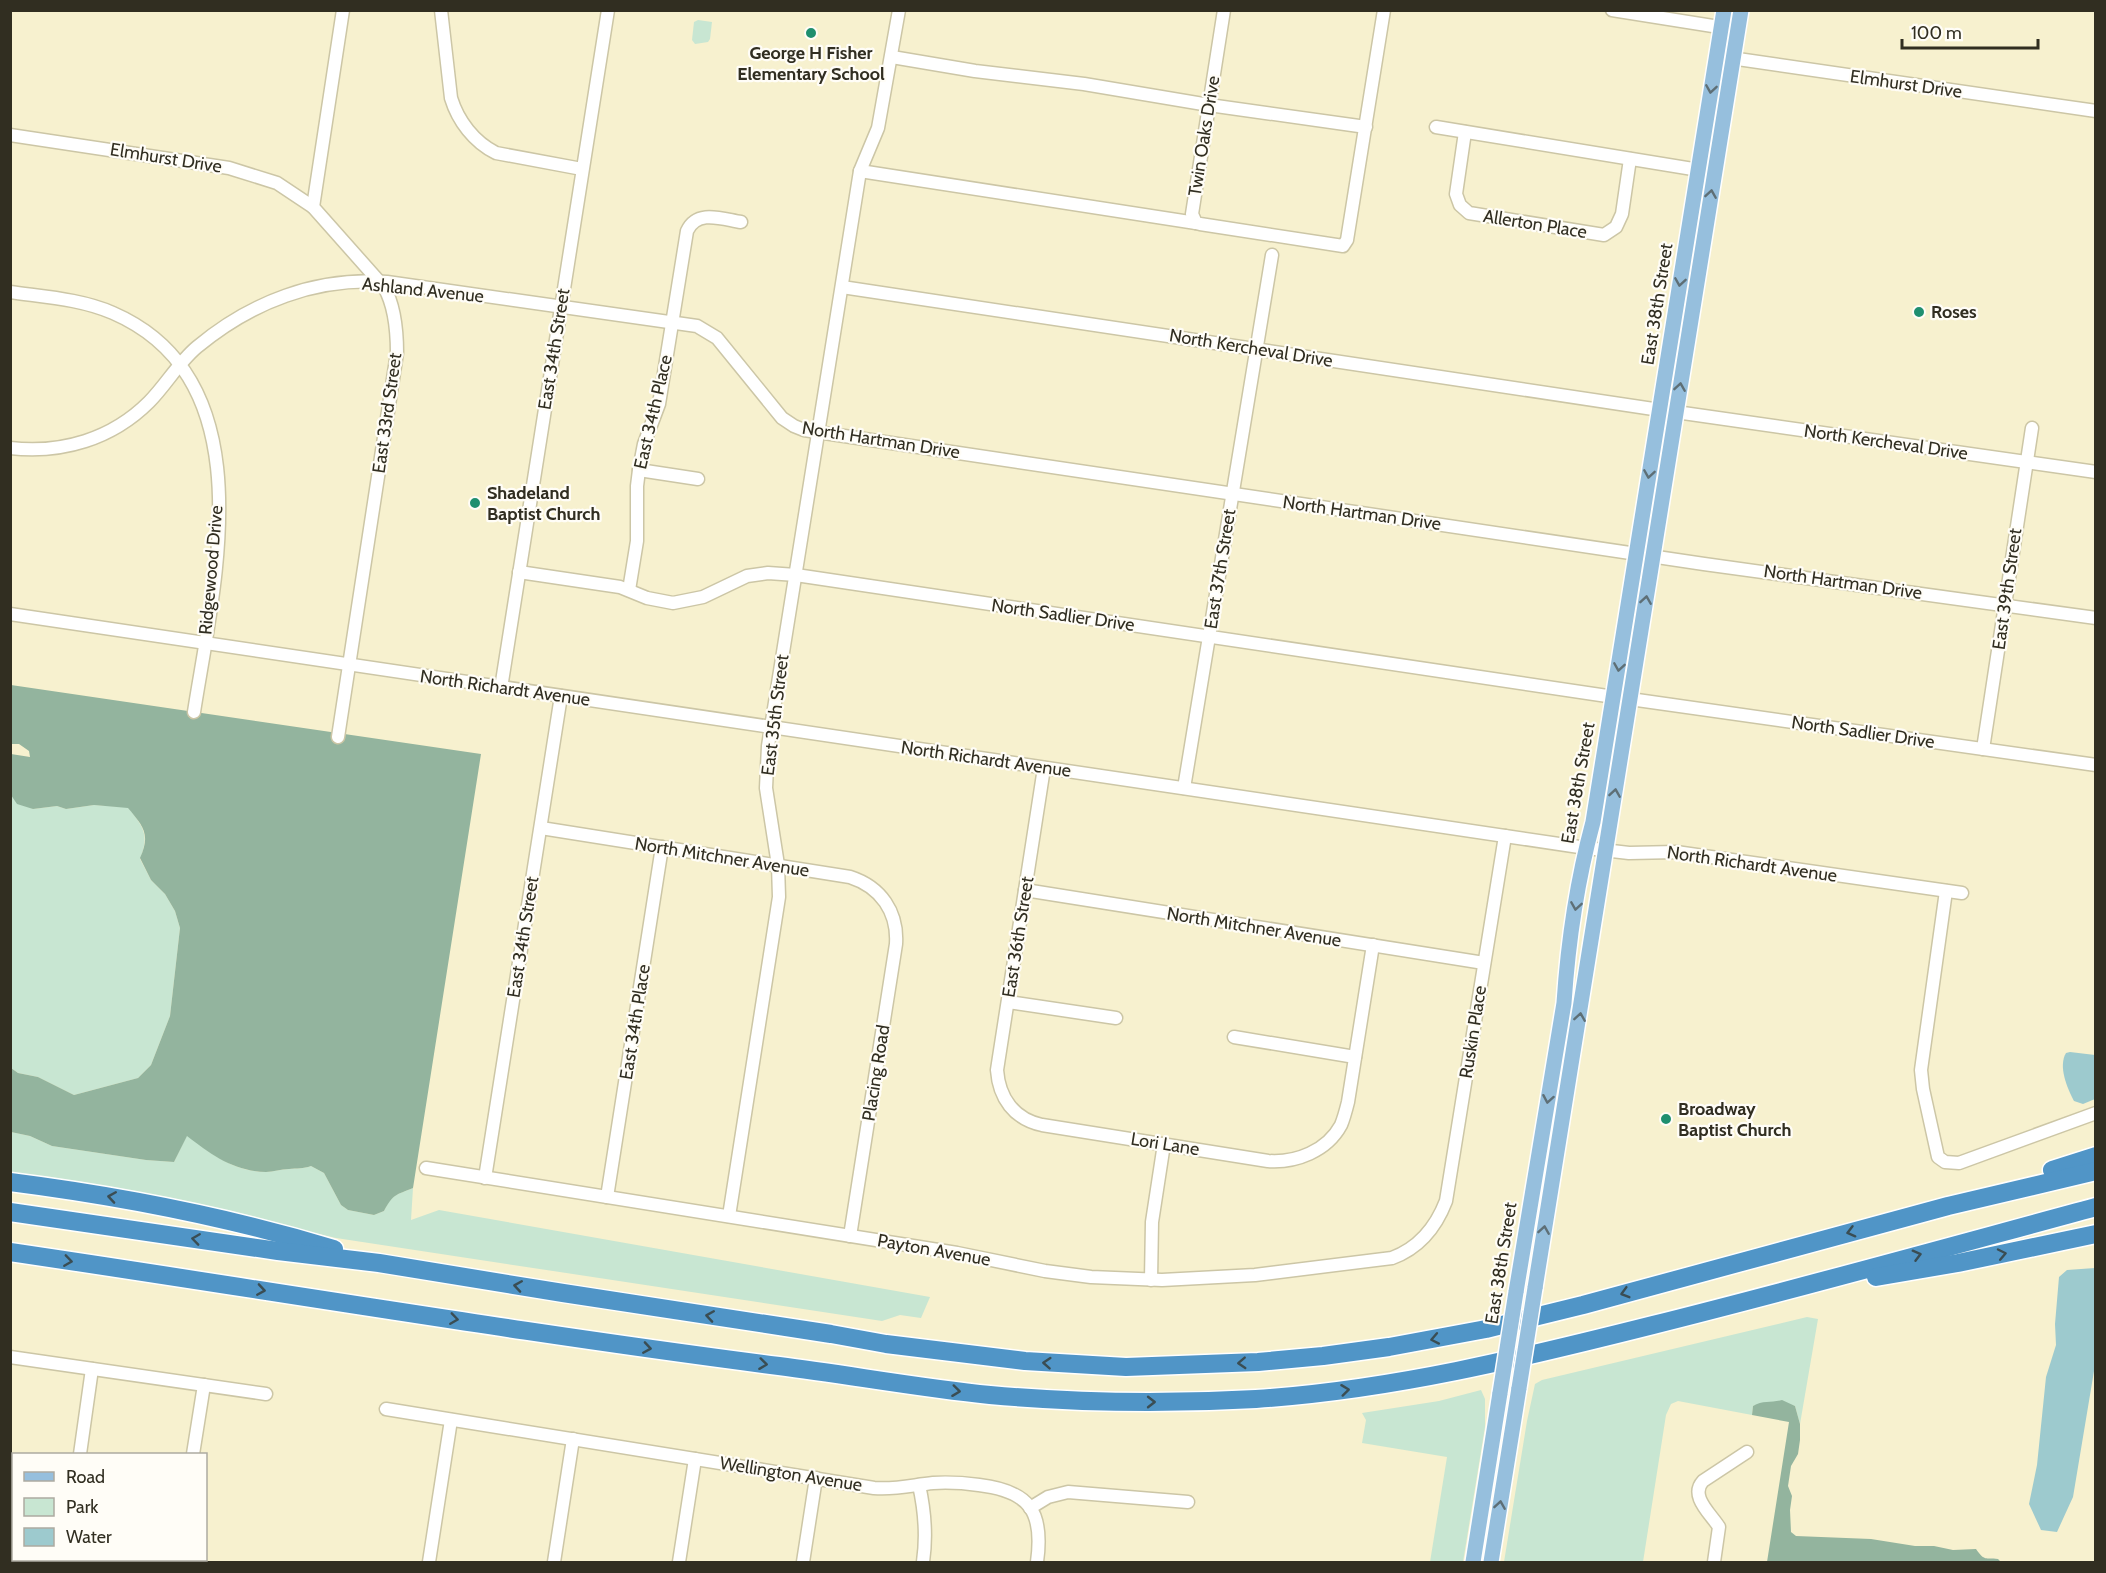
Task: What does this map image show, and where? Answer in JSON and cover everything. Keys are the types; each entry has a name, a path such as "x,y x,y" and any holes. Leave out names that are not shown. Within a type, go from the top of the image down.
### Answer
{"highway":[{"path":"1948,1206 2096,1156"},
{"path":"10,1212 278,1251 379,1263 551,1292 965,1355 1092,1365 1191,1365 1334,1355 1486,1329 1948,1206 2096,1171"},
{"path":"10,1182 169,1207 282,1233 379,1263"},
{"path":"10,1252 934,1388 1023,1398 1120,1402 1256,1399 1353,1389 1513,1361 2096,1207"},
{"path":"1779,1292 1958,1263 2096,1234"}],"main road":[{"name":"East 38th Street","path":"1473,1563 1564,1003 1567,969 1586,848 1593,822 1614,697 1724,10"},
{"name":"East 38th Street","path":"1491,1563 1741,10"}],"street":[{"path":"313,207 343,10"},
{"path":"441,10 452,98 455,110 465,126 487,149 496,153 582,169"},
{"name":"East 34th Street","path":"501,688 608,10"},
{"name":"East 35th Street","path":"729,1216 777,914 778,865 766,788 768,746 860,171 878,128 899,10"},
{"name":"Twin Oaks Drive","path":"1224,10 1192,214 1196,223 1343,246 1347,240 1366,127"},
{"path":"892,57 1014,77 1084,84 1209,105 1366,127 1384,10"},
{"path":"1612,10 1738,30"},
{"name":"Elmhurst Drive","path":"1716,56 2096,111"},
{"path":"1436,127 1699,170"},
{"name":"Allerton Place","path":"1465,132 1456,194 1460,205 1469,213 1604,235 1616,226 1622,214 1630,159"},
{"name":"Elmhurst Drive","path":"10,135 229,168 277,183 313,207"},
{"path":"860,171 1196,223"},
{"name":"East 33rd Street","path":"313,207 380,282 391,302 396,328 397,353 338,737"},
{"name":"East 34th Place","path":"628,590 637,541 639,470 644,444 659,404 686,234 690,225 700,218 741,222"},
{"path":"1257,349 1272,255"},
{"name":"Ashland Avenue","path":"10,448 32,450 57,448 78,444 102,435 141,410 179,364 227,324 273,300 325,285 380,282 672,322"},
{"name":"North Kercheval Drive","path":"842,287 1660,410"},
{"name":"Ridgewood Drive","path":"10,292 78,302 111,312 148,333 179,364 203,403 211,427 216,456 219,500 217,551 194,712"},
{"name":"North Hartman Drive","path":"672,322 697,326 715,336 782,418 797,428 1233,494 2096,618"},
{"name":"East 37th Street","path":"1184,788 1257,349"},
{"name":"North Kercheval Drive","path":"1676,412 2096,472"},
{"name":"East 39th Street","path":"1983,749 2032,428"},
{"path":"639,470 698,479"},
{"name":"North Sadlier Drive","path":"519,572 620,587 655,601 677,602 703,597 747,576 768,573 796,575 1614,697"},
{"name":"North Richardt Avenue","path":"10,614 1586,848 1629,853 1676,852 1962,893"},
{"name":"East 34th Street","path":"485,1178 561,696"},
{"name":"North Sadlier Drive","path":"1630,699 2096,765"},
{"name":"East 36th Street","path":"1008,1105 999,1087 997,1070 1044,768"},
{"name":"North Mitchner Avenue","path":"541,828 846,876 863,882 880,895 891,911"},
{"name":"Ruskin Place","path":"1433,1227 1446,1201 1505,836"},
{"name":"East 34th Place","path":"607,1197 662,847"},
{"name":"North Mitchner Avenue","path":"1025,890 1484,963"},
{"path":"1946,891 1921,1070 1925,1100 1941,1160 1947,1163 1959,1163 2096,1113"},
{"name":"Placing Road","path":"850,1236 896,944 896,928 891,911"},
{"path":"1234,1037 1355,1057 1373,945"},
{"path":"1008,1002 1116,1018"},
{"name":"Lori Lane","path":"1008,1105 1021,1117 1042,1125 1277,1161 1299,1158 1324,1144 1344,1117 1355,1057"},
{"path":"1150,1280 1152,1222 1164,1144"},
{"name":"Payton Avenue","path":"426,1168 957,1253 1062,1274 1102,1278 1150,1280 1255,1275 1379,1261 1411,1248 1433,1227"},
{"path":"10,1357 266,1394"},
{"path":"80,1453 92,1369"},
{"path":"193,1453 204,1385"},
{"name":"Wellington Avenue","path":"386,1409 882,1489 957,1482 1001,1488 1017,1495 1030,1508"},
{"path":"429,1563 451,1420"},
{"path":"554,1563 573,1439"},
{"path":"1714,1563 1719,1527 1698,1497 1698,1490 1703,1481 1747,1452"},
{"path":"678,1563 695,1459"},
{"path":"803,1563 816,1479"},
{"path":"920,1485 926,1523 922,1563"},
{"path":"1037,1563 1039,1534 1037,1522 1030,1508 1047,1497 1068,1492 1188,1502"}],"green space":[{"path":"698,20 712,22 710,39 708,42 695,44 692,40 694,22"},
{"path":"11,685 481,754 413,1188 395,1196 384,1211 374,1215 348,1210 341,1205 324,1173 311,1166 266,1172 243,1169 224,1161 187,1136 174,1162 52,1146 30,1136 11,1132 11,1068 18,1073 38,1077 74,1095 138,1078 151,1065 170,1016 180,928 175,911 165,894 151,880 140,858 145,843 144,831 128,808 94,805 66,809 57,806 33,809 17,804 11,795 11,754 30,757 29,751 19,744 11,744"},
{"path":"11,795 33,809 57,806 66,809 94,805 128,807 141,826 145,837 140,859 151,880 165,894 175,911 180,928 170,1016 151,1065 138,1078 74,1095 38,1077 18,1073 11,1068"},
{"path":"11,1132 30,1136 52,1146 174,1162 187,1135 223,1160 253,1171 265,1172 311,1166 324,1173 341,1205 348,1210 374,1215 384,1211 395,1196 413,1188 411,1220 439,1210 930,1297 921,1318 900,1315 882,1321 336,1238 155,1196 11,1174"},
{"path":"1807,1317 1818,1319 1800,1424 1795,1406 1779,1403 1769,1402 1753,1406 1752,1415 1678,1401 1671,1404 1666,1415 1643,1562 1504,1562 1535,1384 1542,1380"},
{"path":"1481,1390 1485,1399 1485,1427 1463,1562 1430,1562 1447,1457 1362,1443 1366,1420 1362,1413 1439,1401"},
{"path":"1782,1400 1795,1406 1800,1424 1798,1454 1791,1466 1788,1486 1792,1496 1791,1532 1796,1536 1871,1539 1953,1550 1976,1549 1983,1557 1998,1559 2001,1562 1767,1562 1789,1422 1752,1415 1753,1406 1757,1404"}],"water":[{"path":"2066,1053 2095,1055 2095,1099 2083,1104 2074,1101 2064,1077 2064,1058"},
{"path":"2095,1268 2095,1365 2073,1497 2057,1532 2041,1530 2029,1504 2037,1465 2046,1377 2056,1345 2055,1324 2059,1277 2067,1270"}],"place":[{"name":"George H Fisher Elementary School","path":"811,33"},
{"name":"Roses","path":"1919,312"},
{"name":"Shadeland Baptist Church","path":"475,503"},
{"name":"Broadway Baptist Church","path":"1666,1119"}]}
